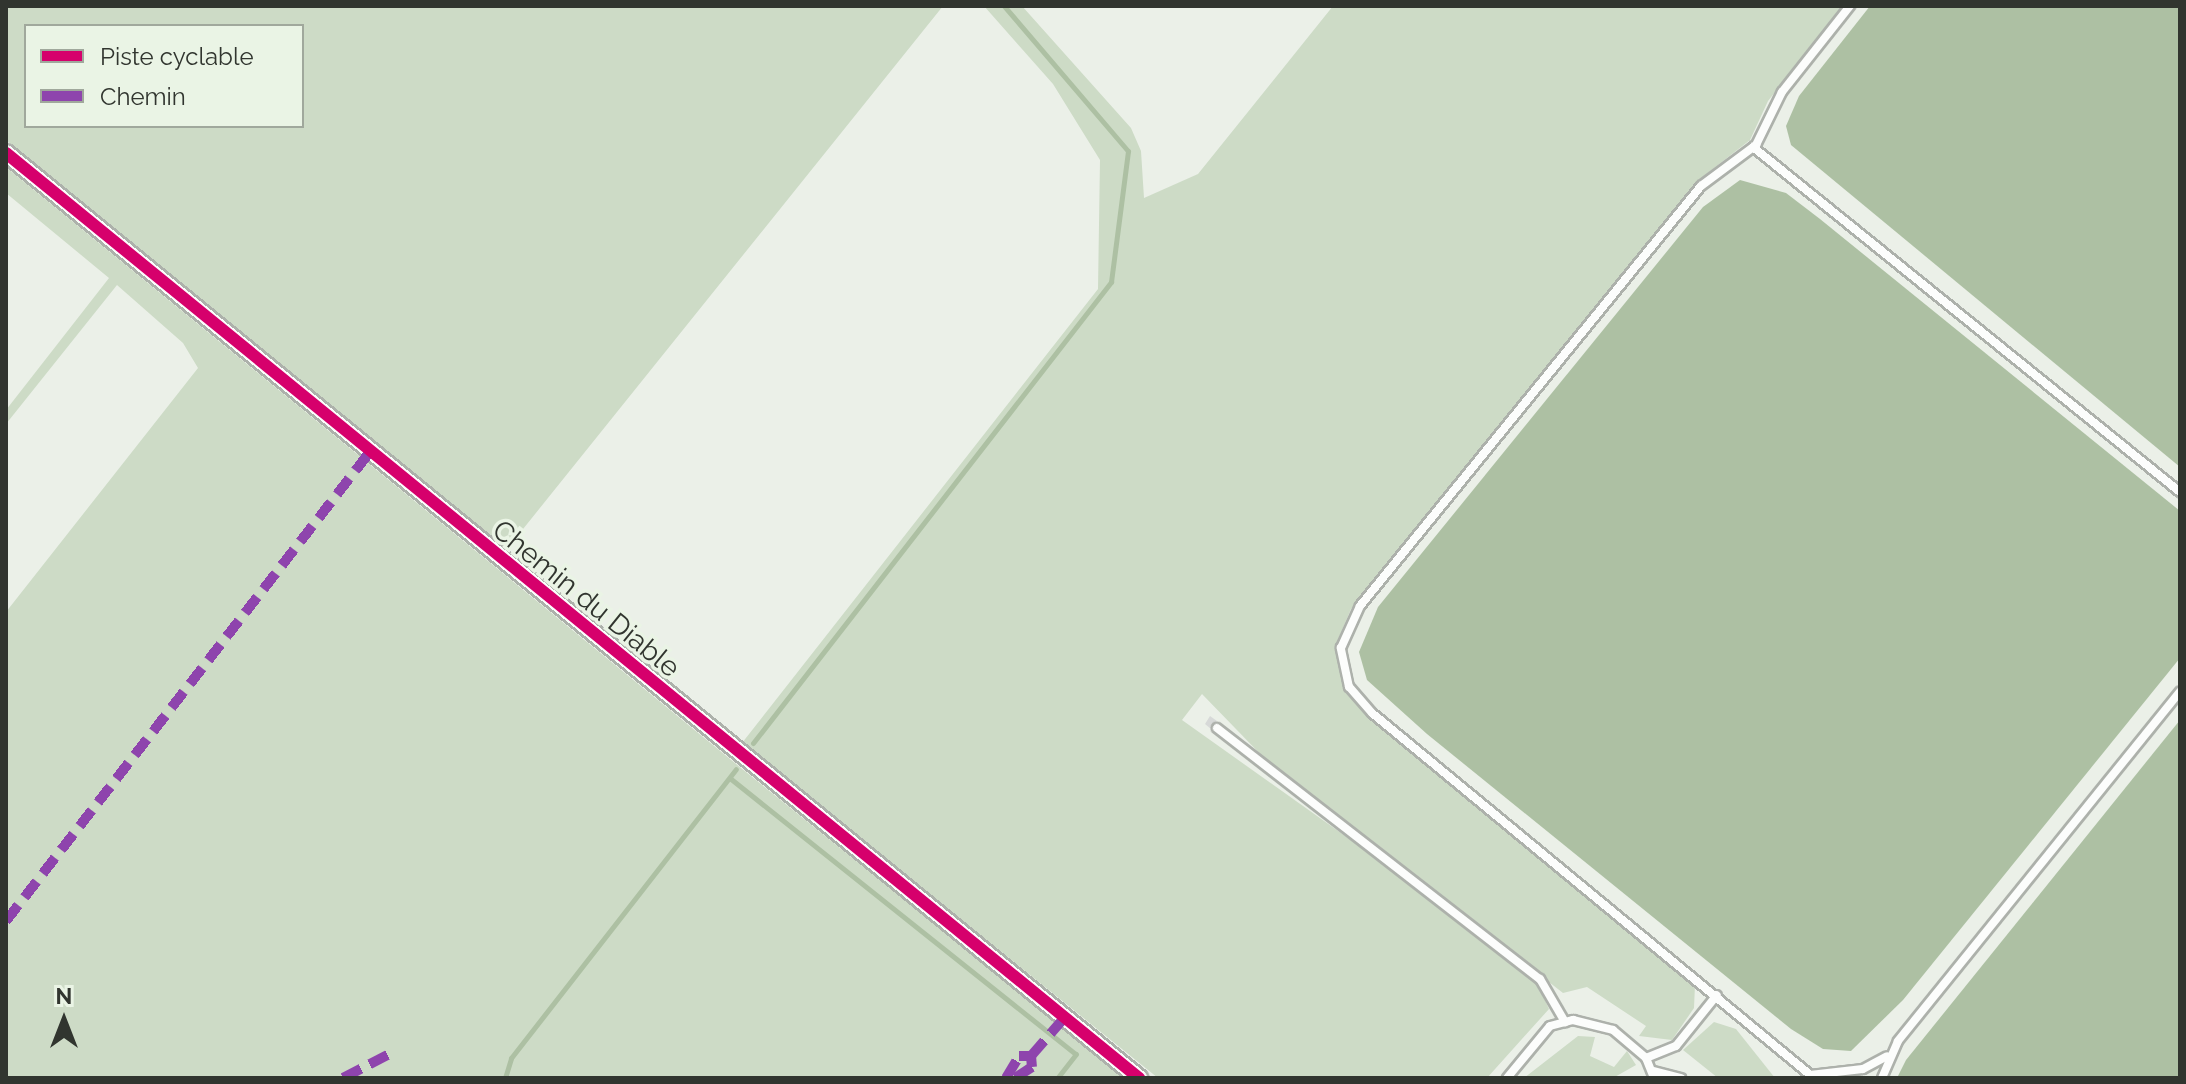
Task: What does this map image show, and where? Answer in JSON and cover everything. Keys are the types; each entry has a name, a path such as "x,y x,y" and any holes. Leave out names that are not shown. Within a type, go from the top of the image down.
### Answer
{"street":[{"name":"Chemin du Diable","path":"6,153 1139,1078"}],"lane":[{"path":"1850,6 1782,92 1753,147 1701,186 1360,606 1341,648 1349,687 1372,713 1812,1076 1863,1069 1888,1056"},
{"path":"1753,147 2180,492"},
{"path":"1882,1078 1888,1056 2180,691"},
{"path":"1217,728 1540,979 1565,1022"},
{"path":"1646,1058 1676,1046 1717,995"},
{"path":"1507,1078 1550,1026 1565,1022 1601,1024 1646,1058 1653,1074 1681,1078"}],"shaded area":[{"path":"6,6 943,6 507,549 6,140"},
{"path":"984,6 1022,6 1131,128 1141,151 1144,198 1198,174 1333,6 1843,6 1768,101 1750,140 1705,175 1351,609 1336,644 1341,680 1368,715 1695,985 1694,1008 1672,1040 1639,1036 1646,1026 1587,987 1563,993 1268,762 1202,694 1182,720 1407,880 1537,983 1549,1009 1487,1078 1158,1078 742,743 1098,289 1100,160 1053,84"},
{"path":"1870,6 2180,6 2180,467 1791,145 1786,126 1799,96"},
{"path":"6,167 1125,1078 6,1078 6,612 198,368 183,343 117,285 6,424 6,410 109,278 6,193"},
{"path":"1740,180 1786,193 2180,511 2180,658 1903,1000 1851,1051 1823,1049 1791,1029 1427,734 1367,680 1359,652 1378,607 1703,207"},
{"path":"2180,720 2180,1078 1897,1078 1906,1060"},
{"path":"1714,1022 1736,1029 1775,1078 1718,1078 1683,1050"},
{"path":"1578,1036 1595,1037 1590,1056 1614,1067 1627,1051 1636,1065 1613,1078 1524,1078"}],"building":[{"path":"1210,716 1217,721 1211,729 1205,724"}],"waterway":[{"path":"753,743 1111,282 1128,151 1004,6"},
{"path":"505,1078 511,1058 736,769"},
{"path":"731,779 1076,1054 1057,1078"}],"marked path":[{"path":"6,921 369,453"},
{"path":"1031,1056 1065,1017"},
{"path":"343,1078 395,1051"},
{"path":"1006,1078 1019,1056 1031,1056 1032,1067 1015,1078"}],"cycle path":[{"path":"6,153 1139,1078"}]}
